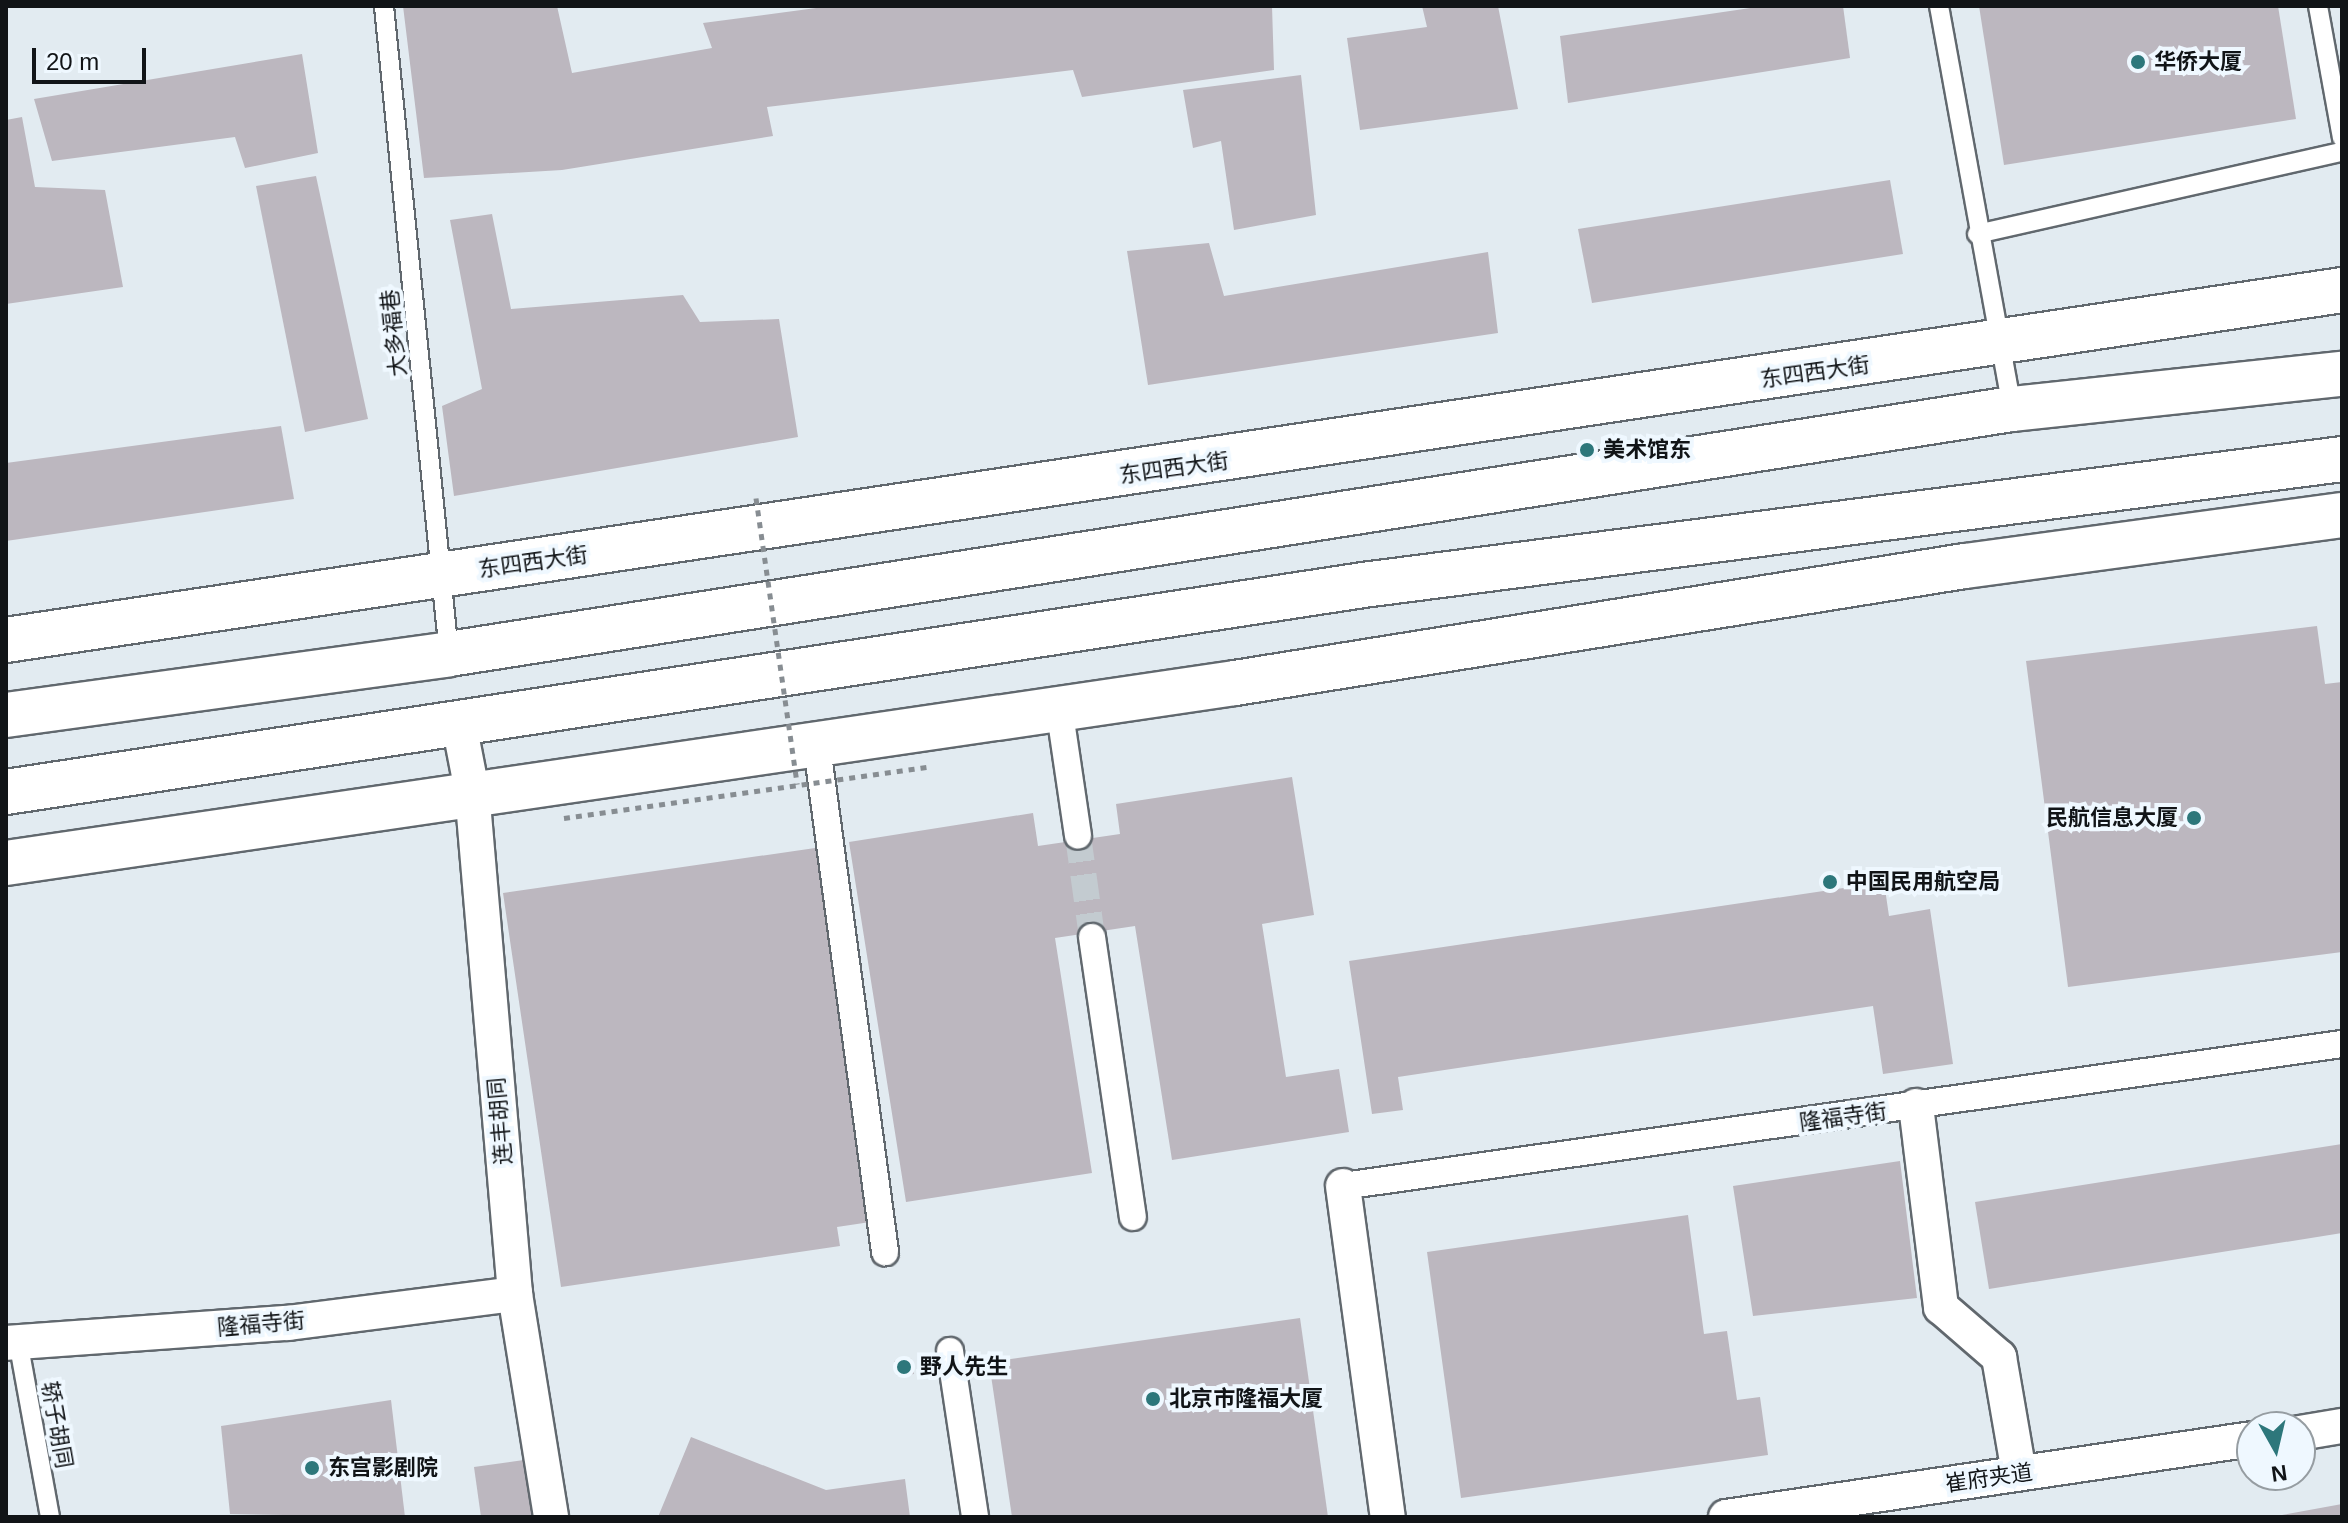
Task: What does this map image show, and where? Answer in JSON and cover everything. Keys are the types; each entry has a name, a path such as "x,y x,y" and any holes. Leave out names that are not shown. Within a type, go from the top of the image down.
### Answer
{"street":[{"name":"东四西大街","path":"6,640 2001,345 2342,290"},
{"path":"6,715 449,654 2012,409 2342,374"},
{"path":"6,792 1410,578 2342,459"},
{"path":"6,863 816,740 1059,707 1965,566 2342,515"},
{"path":"1059,707 1078,836"},
{"name":"连丰胡同","path":"459,724 472,791 515,1294 551,1517"},
{"path":"816,740 885,1252"},
{"path":"1092,937 1133,1217"},
{"name":"隆福寺街","path":"1343,1186 2342,1044"},
{"path":"1916,1106 1941,1307 1999,1357 2019,1473"},
{"path":"1343,1186 1388,1517"},
{"name":"隆福寺街","path":"12,1342 288,1323 515,1294"},
{"path":"950,1351 975,1517"},
{"path":"2316,1430 2342,1426"},
{"name":"崔府夹道","path":"1726,1517 2236,1441"}],"lane":[{"name":"大多福巷","path":"384,6 449,654"},
{"path":"1939,6 1977,234 2012,409"},
{"path":"2318,6 2342,138"},
{"path":"1977,234 2342,152"},
{"name":"轿子胡同","path":"12,1342 50,1517"}],"path":[{"path":"756,498 797,784"},
{"path":"564,818 926,767"}],"building":[{"path":"403,6 557,6 572,73 712,48 703,23 831,6 1272,6 1274,70 1082,97 1073,70 767,107 773,136 562,170 424,178"},
{"path":"1422,6 1498,6 1518,109 1360,130 1347,38 1427,27"},
{"path":"1764,6 1843,6 1850,58 1568,103 1560,36"},
{"name":"华侨大厦","path":"1979,6 2278,6 2296,119 2004,165"},
{"path":"302,54 318,153 245,168 235,137 52,161 34,99"},
{"path":"1301,75 1316,215 1234,230 1221,141 1193,148 1183,90"},
{"path":"22,117 35,187 105,190 123,287 6,304 6,120"},
{"path":"316,176 368,419 305,432 256,186"},
{"path":"1890,180 1903,254 1592,303 1578,229"},
{"path":"492,214 511,309 683,295 700,322 779,319 798,437 454,496 442,406 482,389 450,220"},
{"path":"1209,243 1224,296 1488,252 1498,333 1148,385 1127,251"},
{"path":"281,426 294,499 6,541 6,463"},
{"name":"民航信息大厦","path":"2317,626 2325,684 2342,682 2342,952 2068,987 2026,661"},
{"path":"1292,777 1314,915 1262,924 1286,1077 1339,1069 1349,1132 1172,1160 1135,926 1055,938 1092,1173 906,1202 849,842 1033,813 1038,846 1120,834 1116,804"},
{"path":"822,847 877,1221 837,1227 840,1246 561,1287 503,893"},
{"path":"1884,882 1889,916 1930,909 1953,1064 1883,1074 1873,1006 1398,1077 1403,1110 1372,1114 1349,961"},
{"path":"2342,1144 2342,1233 1989,1289 1975,1202"},
{"path":"1900,1161 1917,1298 1753,1316 1733,1186"},
{"path":"1688,1215 1704,1334 1727,1331 1737,1400 1760,1397 1768,1455 1461,1498 1427,1252"},
{"name":"北京市隆福大厦","path":"1300,1318 1328,1517 1012,1517 989,1362"},
{"name":"野人先生","path":"911,1358 914,1374 897,1376 894,1361"},
{"name":"东宫影剧院","path":"391,1400 405,1517 230,1514 221,1426"},
{"path":"691,1437 826,1490 905,1479 910,1517 658,1517"},
{"path":"531,1459 539,1517 481,1517 474,1467"},
{"path":"2342,1504 2342,1517 2282,1517 2282,1515"}],"tunnel":[{"path":"1078,836 1092,937"}],"place":[{"name":"华侨大厦","path":"2138,62"},
{"name":"美术馆东","path":"1587,450"},
{"name":"民航信息大厦","path":"2194,818"},
{"name":"中国民用航空局","path":"1830,882"},
{"name":"野人先生","path":"904,1367"},
{"name":"北京市隆福大厦","path":"1153,1399"},
{"name":"东宫影剧院","path":"312,1468"}]}
